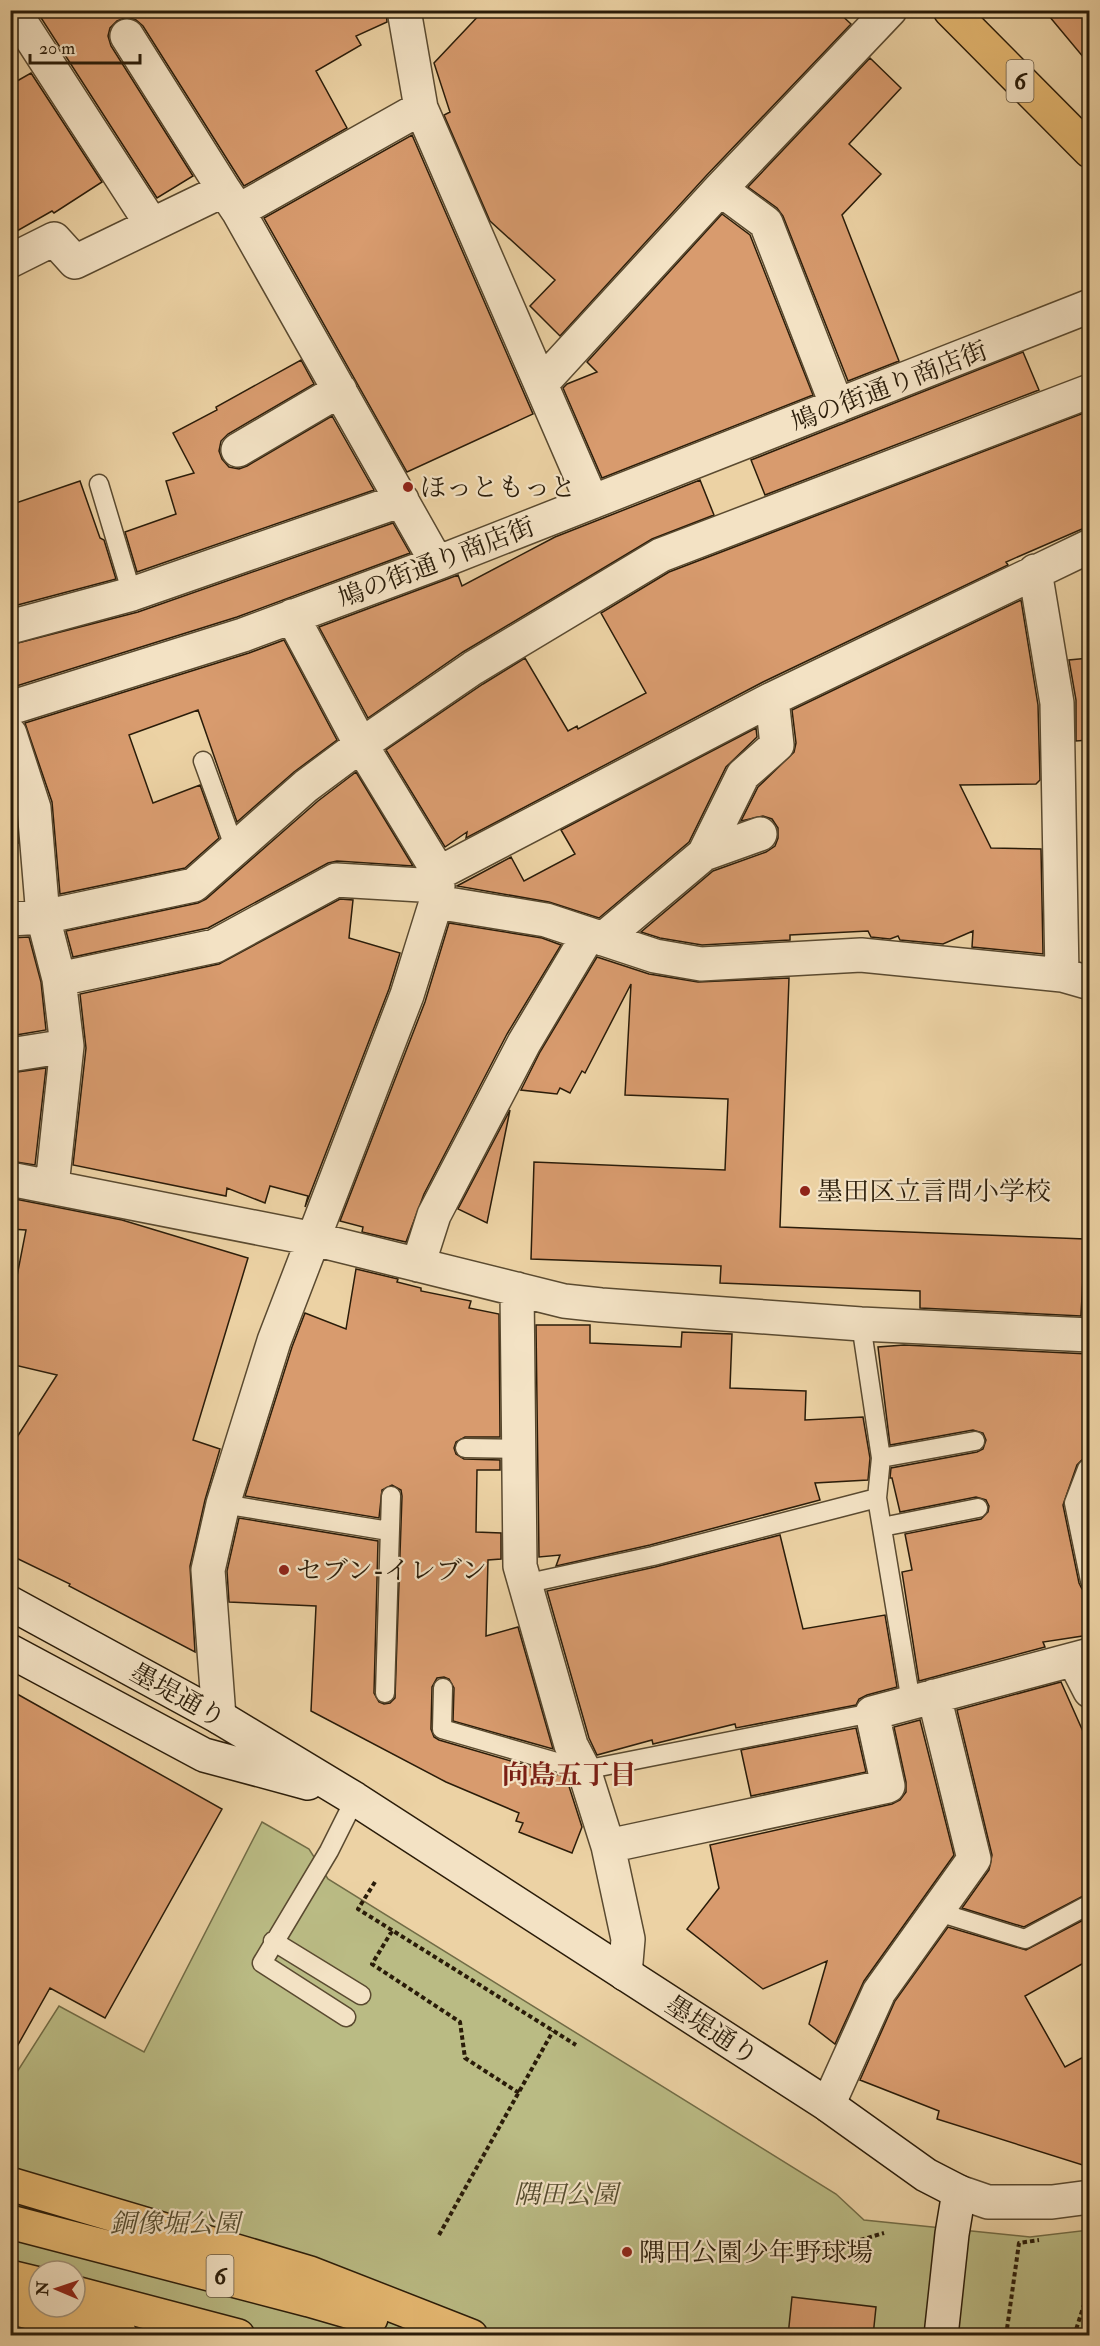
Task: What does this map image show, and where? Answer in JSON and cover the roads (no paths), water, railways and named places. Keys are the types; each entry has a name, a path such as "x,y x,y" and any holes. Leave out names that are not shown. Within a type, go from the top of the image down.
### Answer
{"highway":[{"name":"6","path":"950,10 1089,151"},
{"path":"10,2184 310,2273 471,2336"},
{"name":"6","path":"10,2222 309,2300 428,2336"},
{"path":"10,2277 27,2281"},
{"name":"6","path":"87,2296 238,2336"},
{"path":"10,2307 121,2336"}],"street":[{"path":"13,10 152,225"},
{"path":"404,10 421,108 592,502"},
{"path":"541,384 720,189 890,10"},
{"path":"128,36 231,200 437,563"},
{"path":"10,261 54,239 75,262 152,225 231,200 421,108"},
{"path":"720,189 765,223 837,406"},
{"name":"鳩の街通り商店街","path":"11,712 243,635 437,563 837,406 1087,317"},
{"path":"238,450 340,390"},
{"path":"10,919 43,916 194,885 306,786 361,745 473,669 661,555 1089,391"},
{"path":"10,627 132,594 402,500"},
{"path":"438,887 772,699 1089,546"},
{"path":"59,979 215,946 336,880 438,887 655,956 701,964 861,954 1076,979 1057,703 1035,571"},
{"path":"219,1717 208,1570 223,1504 274,1341 407,995 438,887 292,616"},
{"path":"704,854 743,775 777,745 772,699"},
{"path":"11,712 34,808 43,916 59,979 67,1046 52,1186"},
{"path":"418,1265 434,1215 524,1043 596,937 704,854 760,834"},
{"path":"10,1055 67,1046"},
{"path":"11,1179 314,1239 564,1300 601,1305 861,1324 1089,1335"},
{"path":"517,1290 520,1566 571,1746 584,1770 608,1845 627,1939 625,1974"},
{"name":"墨堤通り","path":"10,1603 219,1717 348,1795 828,2105 926,2175 959,2192 988,2202 1052,2202 1089,2196"},
{"name":"墨堤通り","path":"10,1651 204,1755 348,1795"},
{"path":"608,1845 888,1786 872,1713 1082,1658 1089,1691"},
{"path":"828,2105 879,1992 974,1859 922,1699"},
{"path":"941,2336 959,2192"}],"lane":[{"path":"99,484 132,594"},
{"path":"203,761 235,849"},
{"path":"861,1324 881,1458 877,1498 922,1699"},
{"path":"881,1458 975,1441"},
{"path":"465,1448 519,1449"},
{"path":"1089,1468 1074,1503 1089,1581"},
{"path":"385,1693 391,1496"},
{"path":"524,1584 665,1553 877,1498"},
{"path":"223,1504 389,1531"},
{"path":"882,1527 978,1508"},
{"path":"443,1688 442,1729 584,1770 872,1713"},
{"path":"346,2017 262,1963 328,1851 348,1795"},
{"path":"935,1911 1025,1939 1089,1904"},
{"path":"273,1941 361,1995"}],"place":[{"name":"ほっともっと","path":"408,487"},
{"name":"墨田区立言問小学校","path":"805,1191"},
{"name":"セブン-イレブン","path":"284,1570"},
{"name":"隅田公園少年野球場","path":"627,2252"}],"district":[{"name":"向島五丁目","path":"569,1775"}],"park label":[{"name":"隅田公園","path":"566,2194"},
{"name":"銅像堀公園","path":"175,2223"}]}
